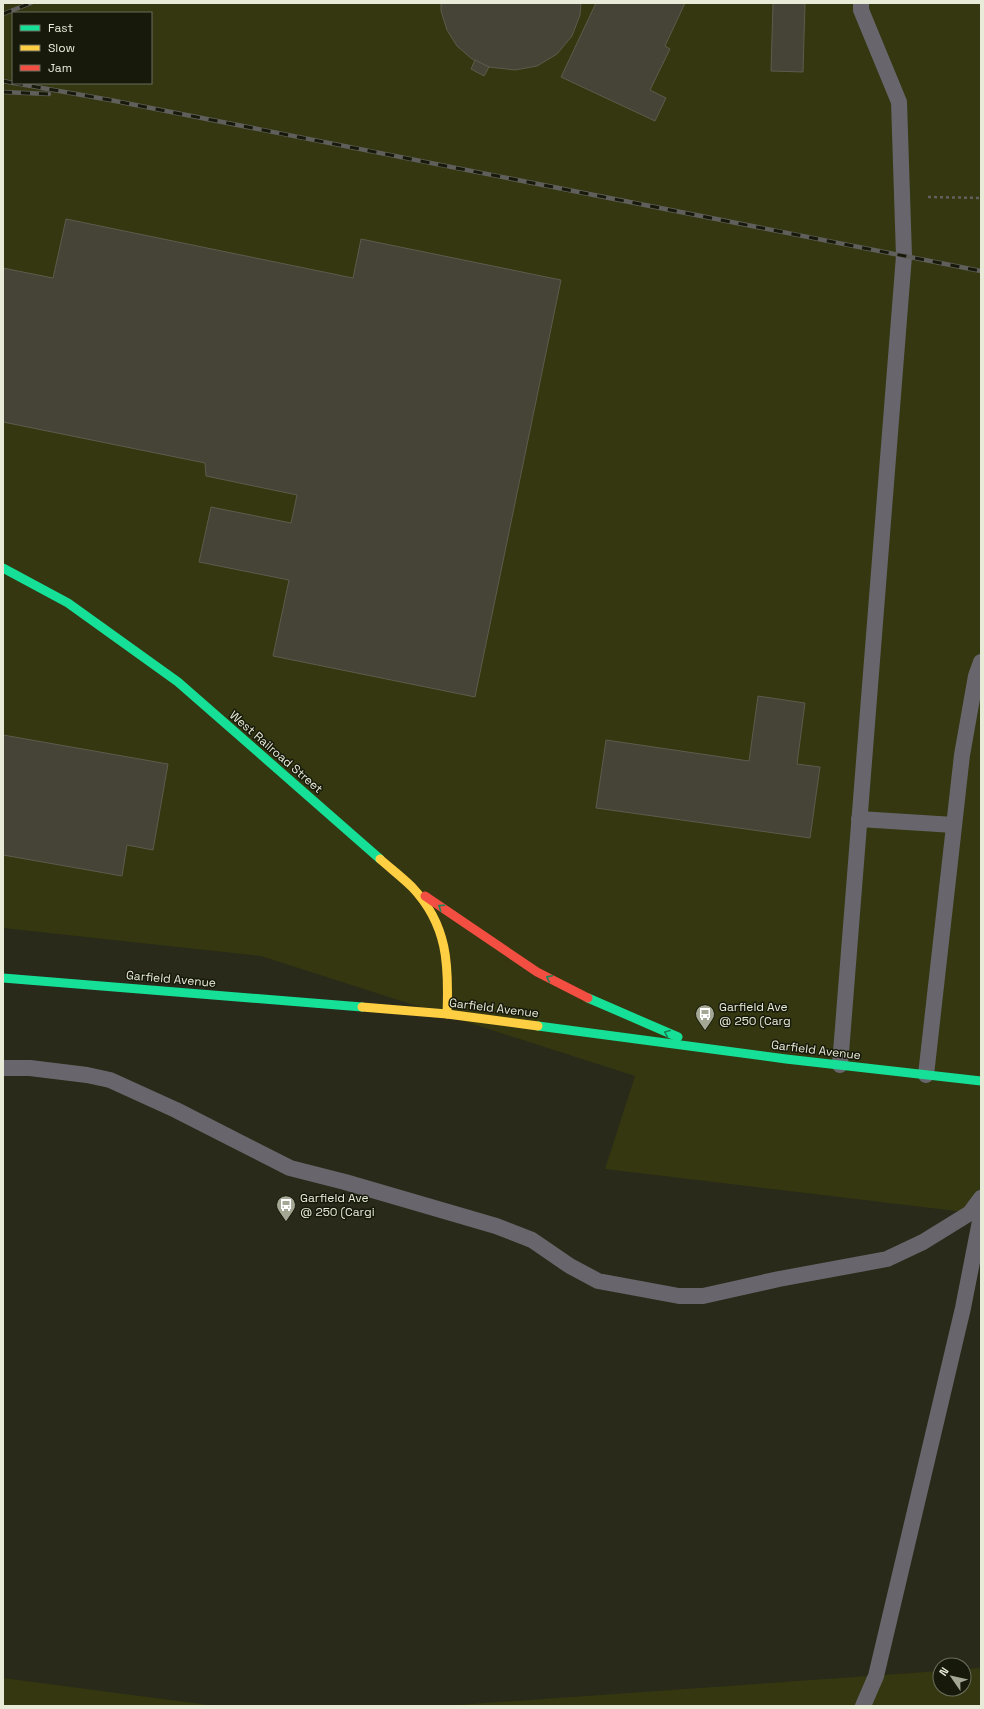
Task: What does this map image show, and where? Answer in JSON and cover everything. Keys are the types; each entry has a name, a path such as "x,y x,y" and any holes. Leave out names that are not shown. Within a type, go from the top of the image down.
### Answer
{"street":[{"name":"West Railroad Street","path":"3,568 68,603 178,682 412,887 437,922 444,944 448,968 447,1014"},
{"path":"412,887 536,972 600,1003 703,1048"},
{"name":"Garfield Avenue","path":"3,978 447,1014 703,1048 981,1081"}],"lane":[{"path":"840,1065 904,256 899,102 861,10 861,3"},
{"path":"926,1075 963,748 976,676 981,662"},
{"path":"859,819 954,825"},
{"path":"3,1068 30,1068 87,1074 110,1080 176,1110 290,1168 345,1182 496,1226 532,1240 570,1266 598,1281 679,1296 704,1296 779,1279 887,1259 924,1242 970,1213 981,1198"},
{"path":"863,1706 876,1676 963,1308 981,1216"}],"path":[{"path":"902,196 981,198"}],"shaded area":[{"path":"3,3 981,3 981,1214 605,1169 635,1076 261,956 3,928"},
{"path":"981,1668 981,1706 443,1706 932,1672 932,1697 972,1697 972,1669"},
{"path":"3,1678 216,1706 3,1706"}],"building":[{"path":"441,3 581,3 580,15 572,36 557,54 537,66 515,70 489,67 472,59 457,46 447,30 441,11"},
{"path":"596,3 685,3 665,46 670,49 650,90 666,98 655,121 561,77"},
{"path":"773,3 805,3 803,72 771,71"},
{"path":"475,60 489,67 484,76 471,69"},
{"path":"66,219 353,278 361,239 561,280 475,697 273,656 289,580 199,562 211,507 291,523 297,495 206,476 205,463 3,422 3,268 53,278"},
{"path":"758,696 805,703 797,764 820,767 810,838 596,808 606,740 749,761"},
{"path":"3,735 168,764 153,850 127,845 122,876 3,855"}],"railway":[{"path":"3,14 31,3"},
{"path":"3,81 12,83"},
{"path":"20,84 110,100 981,271"},
{"path":"3,92 49,94"}],"traffic: fast":[{"path":"3,568 68,603 178,682 380,859"},
{"path":"3,978 362,1007"},
{"path":"588,998 678,1037"},
{"path":"538,1026 786,1059 981,1081"}],"traffic: slow":[{"path":"380,859 412,887 424,901 433,916 444,946 448,996 447,1014"},
{"path":"362,1007 447,1014 538,1026"}],"traffic: jam":[{"path":"425,896 537,972 588,998"}],"place":[{"name":"Garfield Ave @ 250 (Carg","path":"705,1031"},
{"name":"Garfield Ave @ 250 (Cargi","path":"286,1222"}]}
